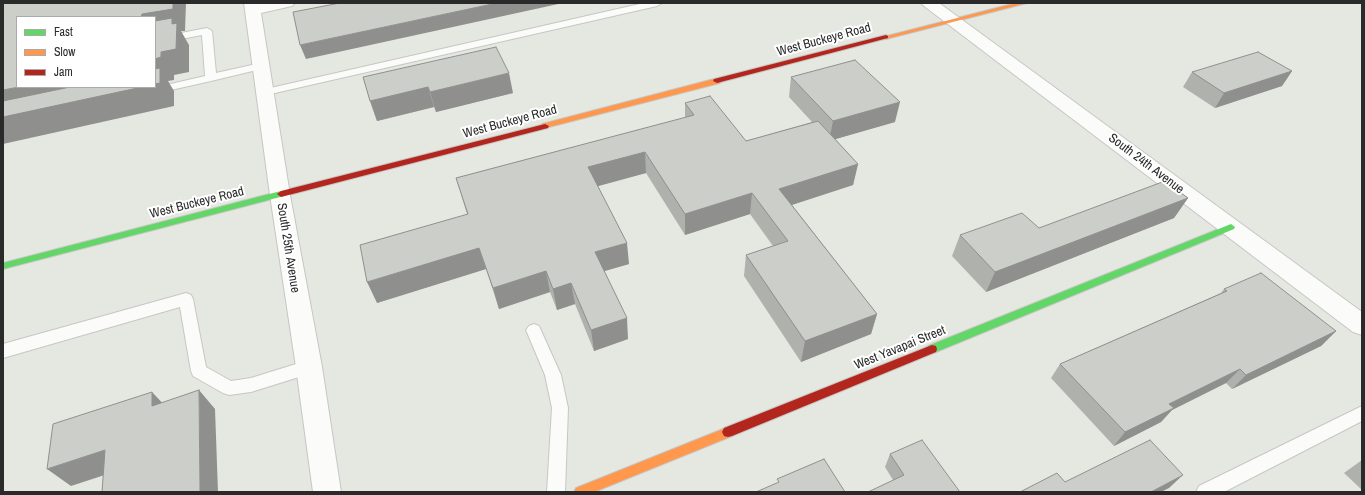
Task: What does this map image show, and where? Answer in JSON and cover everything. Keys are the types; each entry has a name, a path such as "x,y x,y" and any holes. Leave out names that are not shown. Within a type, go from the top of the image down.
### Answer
{"main road":[{"name":"West Buckeye Road","path":"3,266 952,20 1024,3"},
{"name":"West Yavapai Street","path":"580,492 1231,227"}],"street":[{"path":"252,6 287,3"},
{"name":"South 24th Avenue","path":"930,3 1362,325"},
{"name":"South 25th Avenue","path":"252,6 266,92 280,195 309,367 327,492"}],"lane":[{"path":"266,92 657,3"},
{"path":"156,41 207,32 211,78"},
{"path":"142,93 261,66"},
{"path":"3,351 186,299 199,371 230,388 251,385 309,367"},
{"path":"534,330 553,375 560,408 556,492"},
{"path":"1205,492 1362,413"}],"building":[{"path":"3,3 173,3 173,9 142,14 141,16 16,16 16,88 3,90"},
{"path":"340,3 497,3 300,45 293,12"},
{"path":"172,18 172,24 177,23 176,49 161,52 161,57 156,59 156,21"},
{"path":"496,47 509,73 430,92 428,87 370,101 363,77"},
{"path":"1258,52 1292,71 1224,93 1192,72"},
{"path":"855,60 900,102 833,121 791,77"},
{"path":"160,68 160,83 156,84 156,69"},
{"path":"65,88 137,88 3,117 3,101"},
{"path":"710,96 746,141 818,121 858,164 779,189 877,314 805,341 746,255 788,241 752,193 685,214 645,152 588,167 627,243 595,252 627,318 591,330 571,283 553,289 546,271 493,288 479,248 367,282 360,245 468,214 456,178 694,115 685,103"},
{"path":"1165,181 1188,198 995,272 960,235 1022,213 1039,228"},
{"path":"1261,273 1336,331 1246,375 1240,369 1169,404 1174,408 1125,432 1060,364 1227,291 1224,289"},
{"path":"199,390 200,492 102,492 105,450 47,469 53,424 152,392 152,406"},
{"path":"922,440 960,492 868,492 904,475 890,454"},
{"path":"1150,440 1183,475 1151,492 1020,492 1057,473 1065,482"},
{"path":"824,459 845,492 756,492 779,482 777,479"}],"traffic: fast":[{"path":"3,266 281,194"},
{"path":"932,349 1231,227"}],"traffic: slow":[{"path":"886,37 1024,3"},
{"path":"545,126 717,81"},
{"path":"580,492 728,432"}],"traffic: jam":[{"path":"717,81 886,37"},
{"path":"281,194 545,126"},
{"path":"728,432 932,349"}]}
